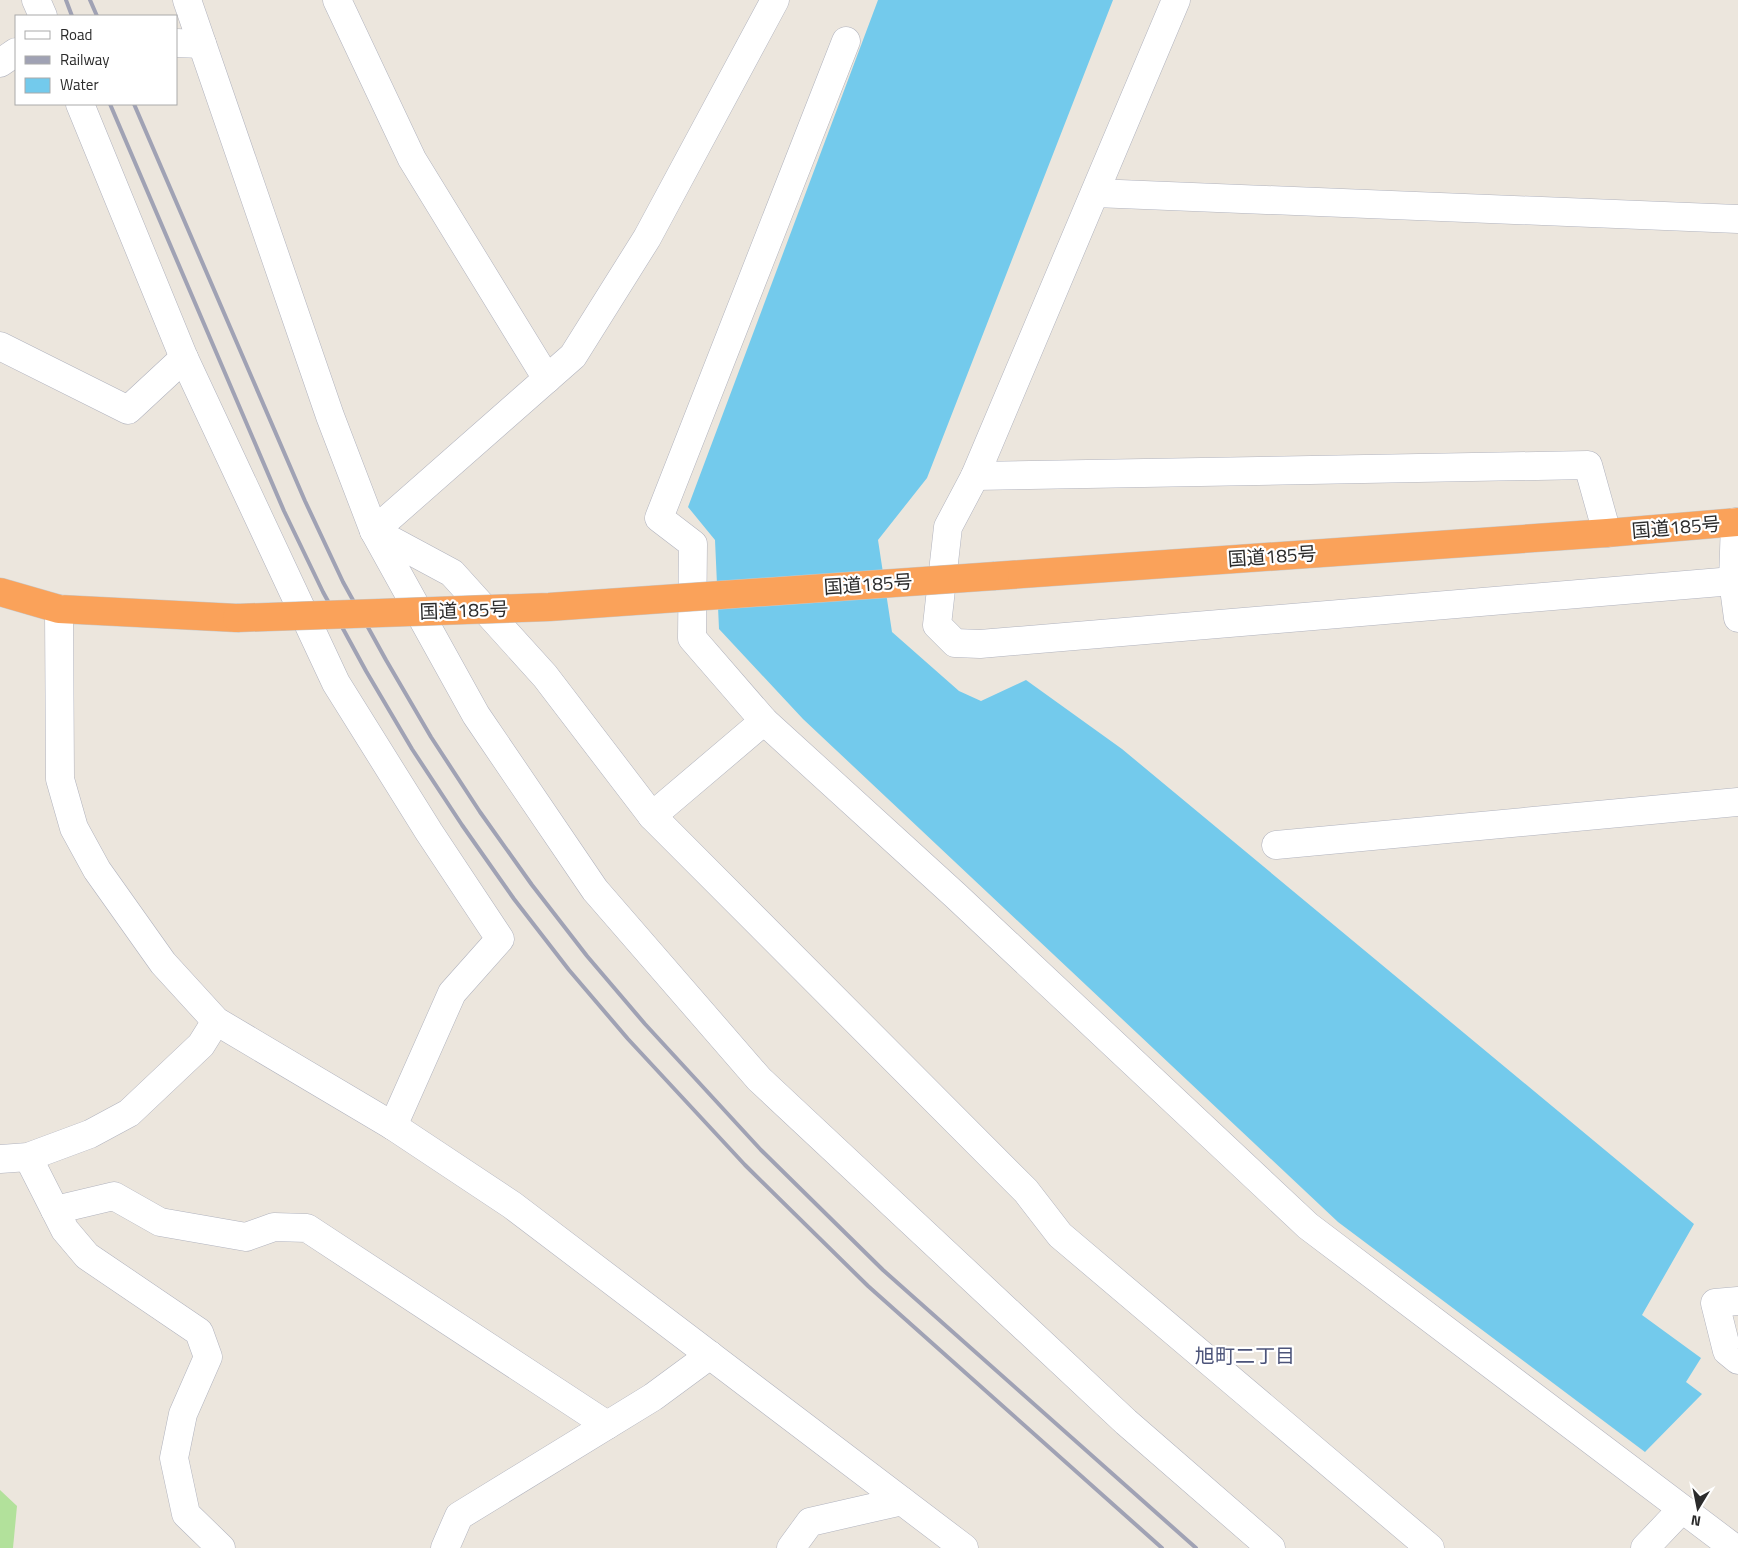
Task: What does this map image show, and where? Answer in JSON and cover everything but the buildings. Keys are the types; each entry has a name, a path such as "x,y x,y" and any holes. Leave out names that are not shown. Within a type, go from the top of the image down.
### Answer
{"highway":[{"name":"国道185号","path":"0,592 59,609 237,618 549,607 1607,533 1736,522"}],"street":[{"path":"36,0 43,15"},
{"path":"187,0 189,44 374,532 476,714 595,890 758,1079 1119,1415 1271,1548"},
{"path":"337,0 412,158 547,379"},
{"path":"374,532 573,356 647,238 775,0"},
{"path":"1176,0 975,476 948,527 937,625 956,643 990,643 1733,581"},
{"path":"846,41 659,518 693,544 692,638 764,721 955,896 1308,1226 1734,1548"},
{"path":"0,63 15,53"},
{"path":"80,105 184,358 336,683 429,832 500,939 452,993 394,1126"},
{"path":"1095,193 1738,219"},
{"path":"0,346 128,410 184,358"},
{"path":"975,476 1588,465 1607,533"},
{"path":"1736,522 1733,581 1738,618"},
{"path":"374,532 452,573 545,676 652,816 1026,1191 1060,1235 1430,1548"},
{"path":"59,609 60,779 74,828 97,870 163,964 216,1021 394,1126 512,1204 964,1548"},
{"path":"652,816 764,721"},
{"path":"1276,846 1738,802"},
{"path":"0,1159 28,1157 90,1134 129,1112 201,1045 216,1021"},
{"path":"28,1157 65,1230 87,1256 199,1332 208,1357 182,1414 174,1458 186,1514 221,1548"},
{"path":"55,1210 114,1196 160,1222 246,1236 274,1227 307,1228 606,1425"},
{"path":"1738,1301 1715,1303 1727,1351 1738,1360"},
{"path":"445,1548 459,1516 653,1397 710,1355"},
{"path":"791,1548 810,1522 902,1501"},
{"path":"1645,1548 1682,1509"}],"green space":[{"path":"0,1490 17,1506 13,1548 0,1548"}],"water":[{"path":"878,0 1113,0 927,478 878,540 892,632 959,691 981,701 1026,680 1122,749 1694,1224 1642,1315 1701,1358 1686,1382 1702,1394 1645,1452 1338,1222 803,719 719,629 715,540 688,507"}],"railway":[{"path":"66,0 72,15"},
{"path":"90,0 97,15"},
{"path":"110,105 284,511 323,592 366,671 412,749 514,899 569,970 628,1039 745,1165 868,1286 1162,1548"},
{"path":"134,105 305,501 343,582 431,737 480,812 532,885 587,956 645,1024 761,1150 883,1270 1196,1548"}],"district":[{"name":"旭町二丁目","path":"1245,1356"}]}
